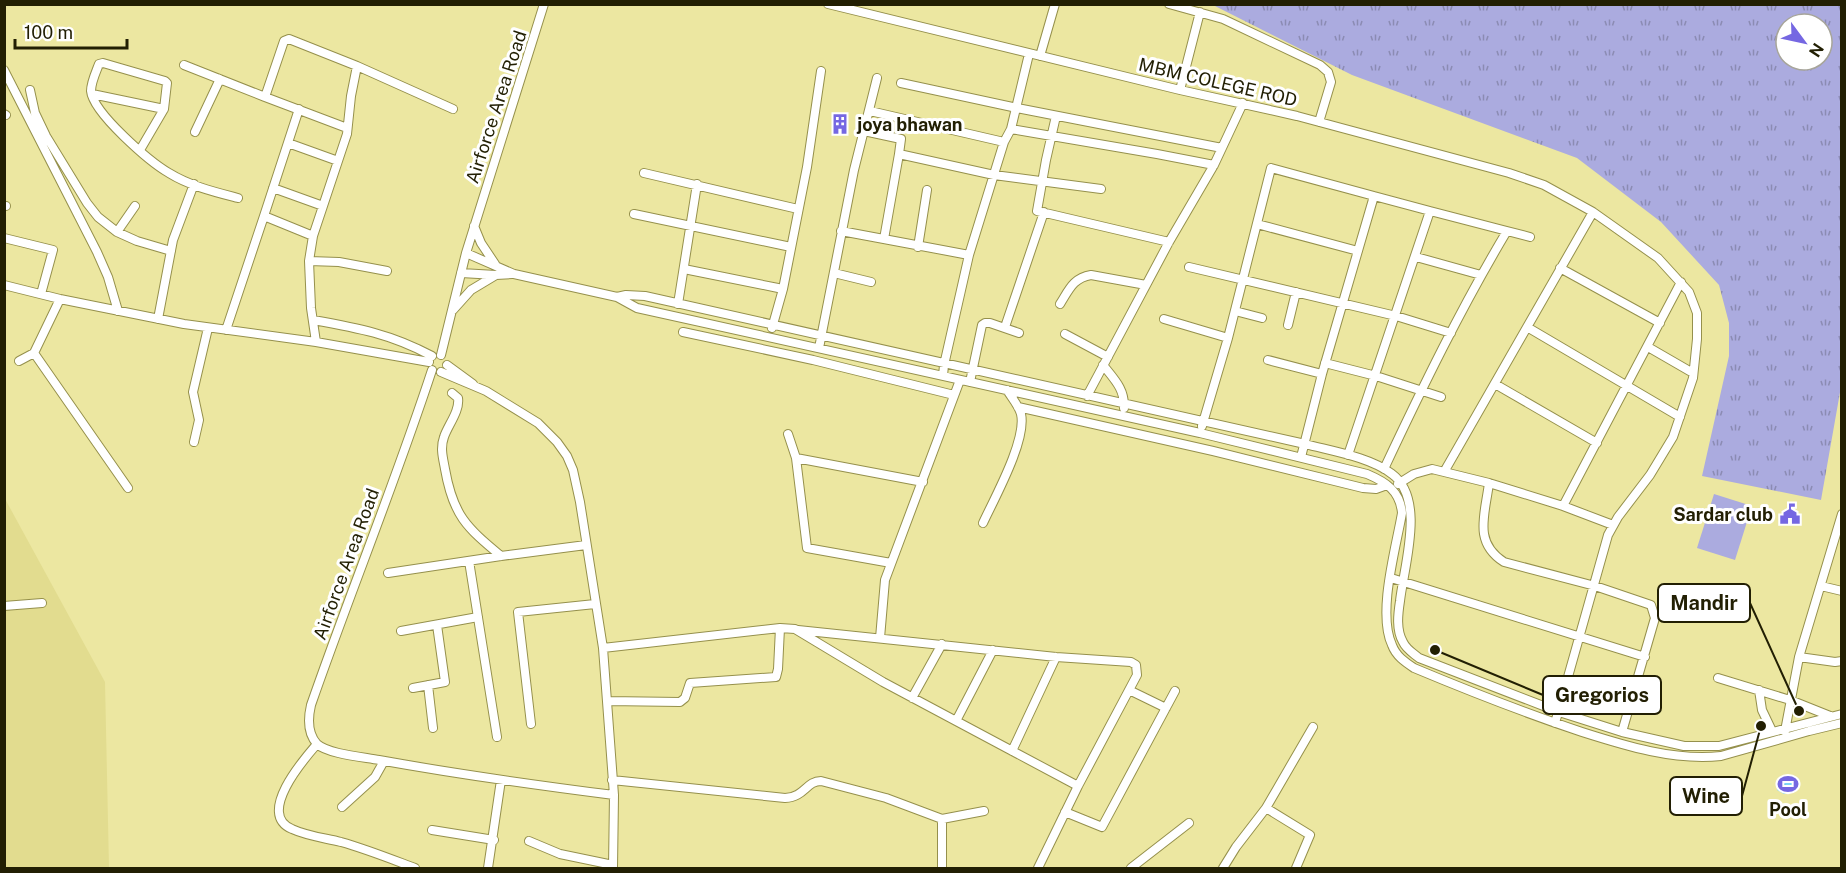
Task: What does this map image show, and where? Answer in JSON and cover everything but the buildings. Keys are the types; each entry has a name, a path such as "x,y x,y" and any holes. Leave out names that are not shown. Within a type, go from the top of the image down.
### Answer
{"street":[{"name":"Airforce Area Road","path":"434,358 451,312 474,226 544,4"},
{"name":"MBM COLEGE ROD","path":"828,4 861,9 1029,54 1243,103 1509,173 1544,185 1593,212 1658,258 1689,292 1697,314 1693,373 1673,436 1663,455 1612,525"},
{"path":"1040,56 1055,4"},
{"path":"1169,4 1223,19 1320,65 1328,72 1331,82 1319,122"},
{"path":"1180,90 1200,12"},
{"path":"265,97 280,48 286,39 357,66 453,109"},
{"path":"943,376 969,255 1004,142 1011,129 1029,54"},
{"path":"140,150 164,109 168,83 103,63 99,64 91,87 92,94 112,125 140,150 170,174 238,198"},
{"path":"184,65 347,128"},
{"path":"316,342 309,261 313,237 347,128 357,66"},
{"path":"4,70 97,252 108,277 118,311"},
{"path":"770,338 783,289 821,71"},
{"path":"813,360 821,336 841,231 877,78"},
{"path":"195,132 220,79"},
{"path":"901,83 1222,148"},
{"path":"30,90 35,113 87,203 108,226 117,232 137,241 171,251"},
{"path":"92,94 164,109"},
{"path":"1087,396 1169,242 1214,165 1243,103"},
{"path":"226,330 299,109"},
{"path":"870,111 1004,142"},
{"path":"1056,116 1037,211 1169,242"},
{"path":"1011,129 1214,165"},
{"path":"864,130 901,140 884,239"},
{"path":"288,143 338,161"},
{"path":"899,154 994,175 1101,189"},
{"path":"1200,433 1228,338 1271,168 1530,237"},
{"path":"644,173 798,208"},
{"path":"158,319 173,240 194,184"},
{"path":"678,304 697,184"},
{"path":"273,188 323,206"},
{"path":"918,247 927,190"},
{"path":"1301,457 1325,363 1374,196"},
{"path":"117,232 135,206"},
{"path":"1348,455 1430,211"},
{"path":"1005,327 1044,212"},
{"path":"1444,472 1593,212"},
{"path":"634,214 791,247"},
{"path":"264,216 313,237"},
{"path":"1257,224 1358,251"},
{"path":"474,226 487,253 496,265"},
{"path":"841,231 969,255"},
{"path":"1384,469 1421,390 1481,275 1507,231"},
{"path":"4,238 53,250 41,294"},
{"path":"466,253 514,274 617,297 639,296 678,304 1348,455 1384,469 1401,482 1411,507 1398,629 1402,642 1419,658 1559,712 1622,732 1684,746 1706,747 1733,743 1842,714"},
{"path":"1416,257 1481,275"},
{"path":"309,261 339,262 387,271"},
{"path":"1189,267 1396,316 1451,333"},
{"path":"1560,268 1660,323"},
{"path":"684,269 783,289"},
{"path":"461,273 514,274"},
{"path":"834,273 871,282"},
{"path":"1060,304 1073,283 1091,274 1146,285"},
{"path":"451,312 471,290 496,275"},
{"path":"1563,507 1681,282"},
{"path":"4,285 158,319 446,359 447,365 477,387 522,412 550,434 567,456 573,470 603,648 614,795 613,867 560,854 529,841"},
{"path":"1287,325 1296,292"},
{"path":"617,297 636,308 1200,433 1352,469 1379,479 1398,496 1402,513 1386,612 1386,629 1392,647 1399,658 1414,668 1555,723 1619,744 1685,757 1721,756 1842,723"},
{"path":"19,361 34,353 60,299"},
{"path":"1235,311 1263,318"},
{"path":"1164,319 1228,338"},
{"path":"313,320 374,331 408,343 434,358"},
{"path":"970,382 982,325 985,322 1019,333"},
{"path":"194,442 199,420 193,392 208,327"},
{"path":"1527,327 1680,417"},
{"path":"683,332 813,360 954,395"},
{"path":"1065,334 1106,361 1121,389 1124,416"},
{"path":"1648,347 1693,373"},
{"path":"34,353 128,488"},
{"path":"434,358 436,371"},
{"path":"1268,360 1322,374"},
{"path":"1325,363 1376,376 1441,397"},
{"path":"436,371 447,365"},
{"name":"Airforce Area Road","path":"317,744 309,727 311,705 436,371"},
{"path":"436,371 477,387"},
{"path":"880,638 885,580 960,380"},
{"path":"1495,384 1597,442"},
{"path":"983,523 1014,455 1021,424 1022,416 1018,406 1007,390"},
{"path":"452,393 458,398 458,406 443,438 442,447 448,487 460,518 501,556"},
{"path":"1018,406 1363,488 1376,489 1389,486 1423,470 1432,469 1488,483 1612,525 1555,723"},
{"path":"788,434 796,458 807,548 891,563"},
{"path":"1266,464 1270,450"},
{"path":"796,458 923,482"},
{"path":"1488,483 1483,527 1485,542 1490,551 1504,562 1595,586 1647,603 1654,611 1655,618 1646,657 1622,732"},
{"path":"1783,738 1799,657 1842,514"},
{"path":"388,573 586,545"},
{"path":"469,561 497,737"},
{"path":"1391,578 1646,657"},
{"path":"1821,586 1842,591"},
{"path":"4,606 42,603"},
{"path":"531,724 518,612 595,604"},
{"path":"401,631 478,617"},
{"path":"412,688 445,682 437,625"},
{"path":"603,648 780,628 1056,657 1131,662 1136,665 1137,670 1129,690 1038,868"},
{"path":"607,701 680,702 685,698 690,683 776,676 780,628"},
{"path":"795,630 912,698 1078,786"},
{"path":"912,698 942,644"},
{"path":"956,721 993,650"},
{"path":"1012,751 1056,657"},
{"path":"1799,657 1842,661"},
{"path":"1718,678 1790,700 1831,716"},
{"path":"428,685 434,728"},
{"path":"1129,690 1166,708"},
{"path":"1065,812 1102,827 1175,690"},
{"path":"1759,690 1762,710 1772,731"},
{"path":"1223,868 1236,846 1266,808 1312,727"},
{"path":"415,868 396,865 343,843 290,829 283,823 280,815 281,796 298,767 317,744 341,753 384,761 614,795"},
{"path":"342,807 375,777 384,761"},
{"path":"488,868 494,840 501,780"},
{"path":"612,780 785,798 800,795 811,783 821,781 886,798 942,819 984,811"},
{"path":"1266,808 1310,835 1296,868"},
{"path":"942,819 942,868"},
{"path":"1131,868 1189,823"},
{"path":"432,830 494,840"}],"shaded area":[{"path":"4,497 105,682 109,868 5,868"}],"green space":[{"path":"1213,5 1841,5 1842,381 1821,500 1702,476 1729,356 1729,323 1719,285 1661,222 1577,158 1352,75"},
{"path":"1714,494 1752,506 1735,560 1697,548"}],"water":[{"name":"Pool","path":"1794,777 1799,779 1800,783 1796,788 1784,794 1777,790 1779,783"}],"place":[{"name":"joya bhawan","path":"840,124"},
{"name":"Sardar club","path":"1790,514"},
{"name":"Gregorios","path":"1435,650"},
{"name":"Mandir","path":"1799,711"},
{"name":"Wine","path":"1761,726"},
{"name":"Pool","path":"1788,784"}]}
